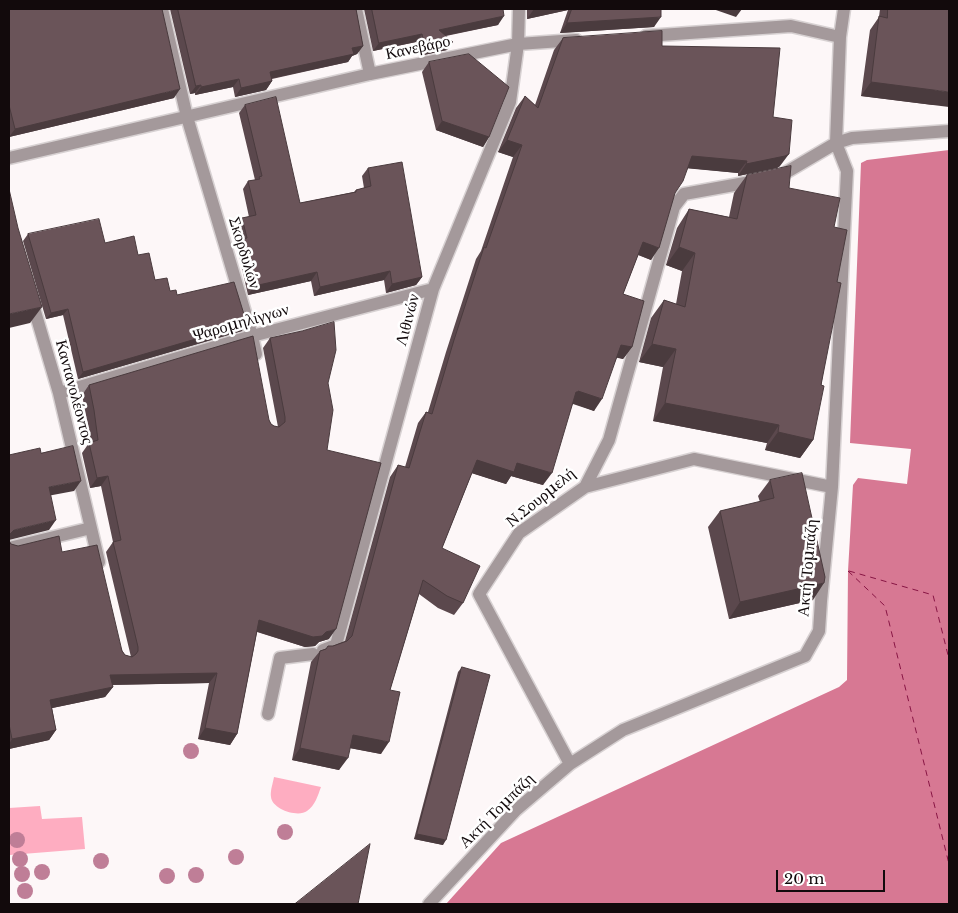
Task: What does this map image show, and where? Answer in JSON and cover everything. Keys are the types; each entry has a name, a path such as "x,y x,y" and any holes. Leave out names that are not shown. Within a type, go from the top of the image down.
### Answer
{"street":[{"name":"Σκορδυλών","path":"162,9 187,117 252,336 258,364"},
{"path":"356,9 370,74"},
{"name":"Λιθινών","path":"268,714 280,658 318,652 336,646 433,289 510,102 518,44 519,9"},
{"path":"844,9 840,37 836,143 852,138 949,131"},
{"path":"638,36 791,26 840,37"},
{"name":"Κανεβάρο","path":"9,158 370,74 518,44 588,39"},
{"name":"Ν.Σουρμελή","path":"570,764 479,594 519,533 585,487 608,440 674,207 684,194 780,176 836,143"},
{"name":"Ακτή Τομπάζη","path":"429,904 516,810 570,764 623,730 805,656 819,631 832,487 847,171 836,143"},
{"name":"Καντανολέοντος","path":"28,289 59,393 102,574"},
{"name":"Ψαρομηλίγγων","path":"59,393 252,336 433,289"},
{"path":"585,487 694,459 832,487"},
{"path":"9,548 91,528"}],"shaded area":[{"path":"949,150 949,904 446,904 501,843 839,687 847,680 848,571 853,485 858,478 907,484 911,449 850,443 861,163 867,160"},
{"path":"274,777 321,787 316,800 307,811 292,813 280,809 272,801 271,790"},
{"path":"40,806 42,819 82,817 85,849 10,855 9,808"}],"building":[{"path":"9,9 162,9 180,89 15,129 9,105"},
{"path":"178,9 356,9 363,46 352,48 354,54 270,72 272,81 241,88 239,79 201,87 201,85 196,86"},
{"path":"372,9 503,9 504,16 439,30 453,42 425,47 422,34 379,43"},
{"path":"572,9 661,9 661,17 567,23"},
{"path":"888,9 949,9 949,92 871,82 879,16 887,18"},
{"path":"662,31 662,46 780,48 773,117 792,120 789,154 746,164 747,161 692,156 683,181 675,193 659,248 643,242 623,294 644,301 632,347 621,345 602,399 576,392 552,473 517,463 514,472 477,460 442,548 480,566 463,603 447,596 423,580 390,690 400,692 389,742 353,735 348,758 300,748 320,651 328,646 347,641 352,636 398,465 409,468 426,412 432,414 484,247 486,248 522,145 507,140 525,96 538,108 563,38"},
{"path":"469,54 509,87 489,137 442,121 429,62"},
{"path":"276,97 300,203 356,192 356,190 371,186 368,168 402,162 422,277 392,284 390,271 320,287 317,272 254,286 243,239 247,238 242,218 256,215 248,181 260,179 259,177 262,176 245,105"},
{"path":"791,166 789,188 840,198 834,227 847,230 837,282 841,283 821,385 824,386 813,440 778,432 779,425 665,403 676,349 652,344 664,300 685,307 695,253 679,247 689,209 737,219 747,175"},
{"path":"9,189 18,228 42,307 9,314"},
{"path":"99,219 105,243 134,236 138,255 149,253 155,280 167,278 170,291 176,290 177,295 234,282 247,324 83,372 68,309 51,313 28,234"},
{"path":"334,322 336,350 328,383 333,410 327,450 381,463 336,629 326,632 322,636 313,637 259,620 237,734 205,728 217,673 110,675 113,687 50,700 56,730 12,739 9,724 9,541 11,544 18,546 59,536 62,552 97,545 122,651 125,655 132,657 138,651 113,542 121,540 108,476 97,478 89,443 98,440 89,385 253,336 269,420 271,424 279,427 285,422 285,417 270,338"},
{"path":"73,446 81,481 49,487 56,520 14,530 9,535 9,455 40,448 41,453"},
{"path":"802,473 825,577 824,583 740,602 720,511 774,498 770,480"},
{"path":"462,667 490,675 446,840 417,834"},
{"path":"370,844 358,904 295,904"}],"ferry route":[{"path":"848,571 885,606 949,864"},
{"path":"849,571 933,595 949,659"}]}
